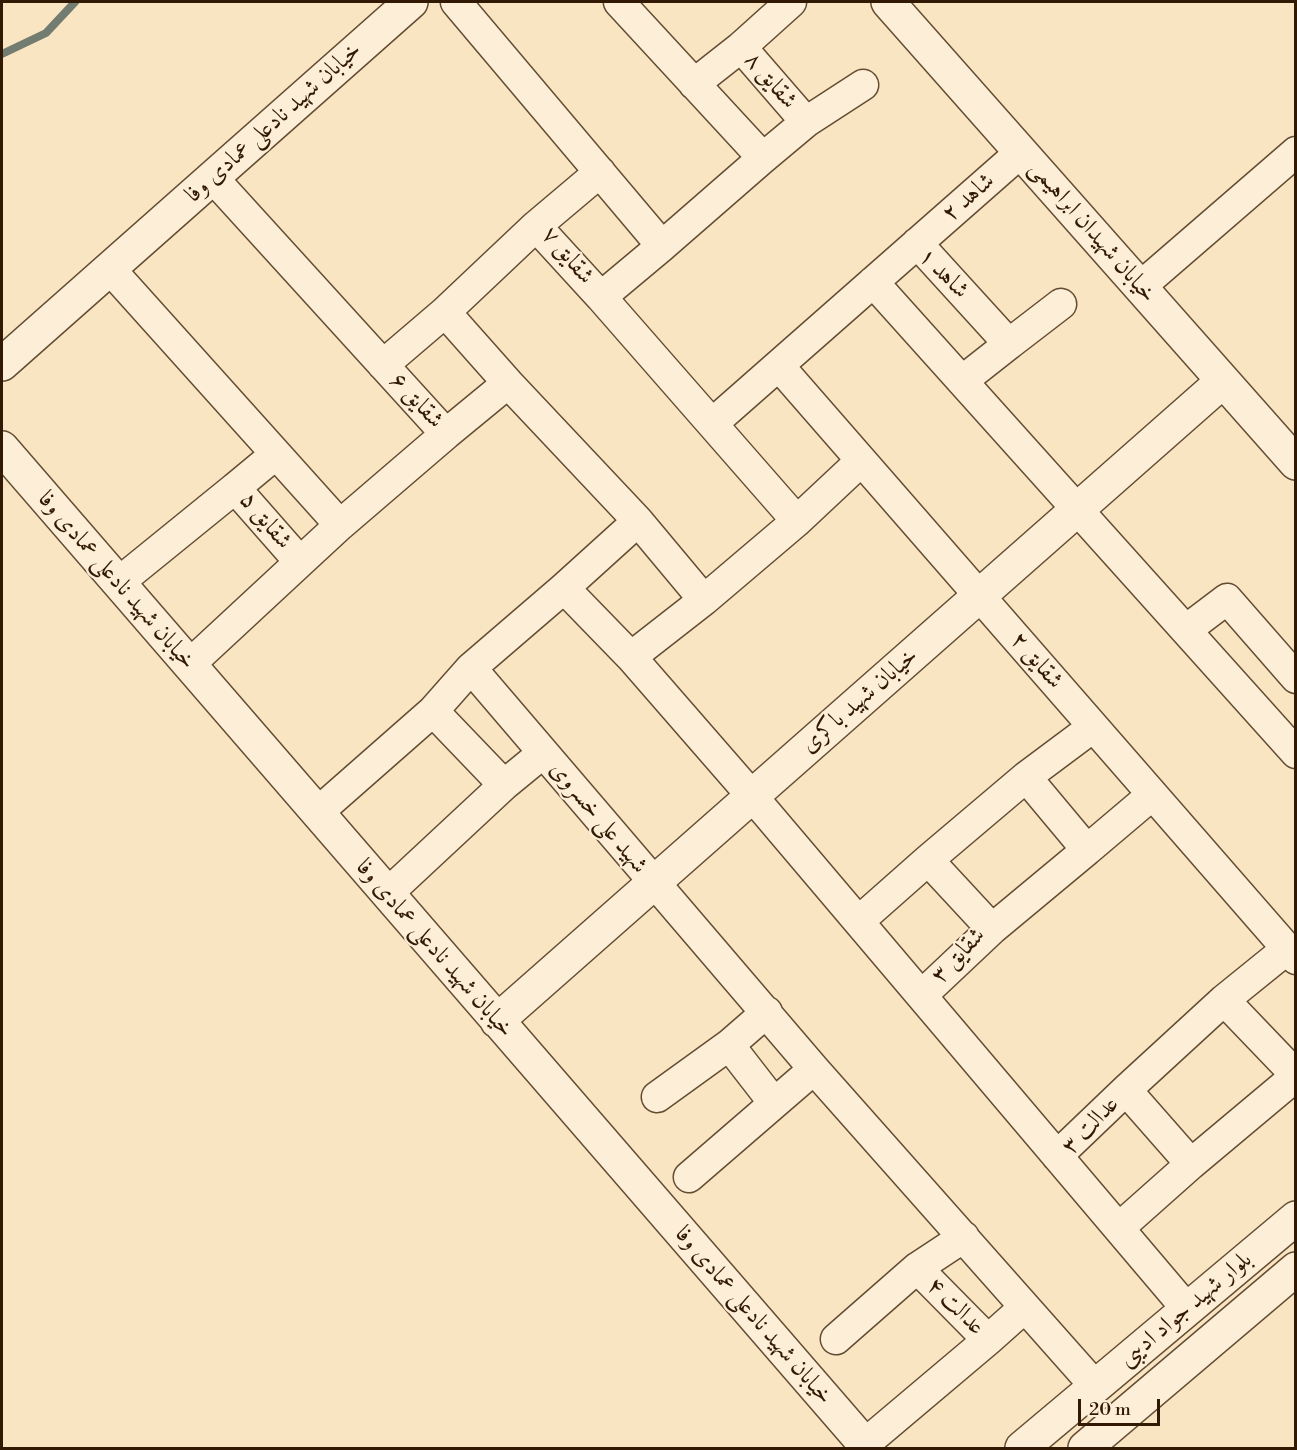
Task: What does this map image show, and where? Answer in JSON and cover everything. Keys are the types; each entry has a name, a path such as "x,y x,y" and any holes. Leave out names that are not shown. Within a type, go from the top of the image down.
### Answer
{"street":[{"name":"خیابان شهید نادعلی عمادی وفا","path":"2,364 411,2"},
{"path":"456,2 662,246"},
{"path":"618,2 763,158"},
{"path":"741,47 791,2"},
{"name":"خیابان شهیدان ابراهیمی","path":"888,2 1223,381 1290,447"},
{"name":"شقایق ۸","path":"662,246 806,122 741,47 694,84"},
{"path":"806,122 863,85"},
{"name":"شاهد ۲","path":"917,243 1021,152"},
{"path":"1140,287 1296,152"},
{"name":"شقایق ۷","path":"600,171 536,226 602,297 662,246"},
{"name":"شقایق ۶","path":"213,177 446,434 508,383"},
{"name":"شقایق ۶","path":"383,365 445,312 536,226"},
{"name":"شاهد ۱","path":"713,423 917,243 1009,344"},
{"path":"110,268 340,525"},
{"path":"873,282 1296,753"},
{"path":"602,297 797,520"},
{"path":"962,381 1061,304"},
{"path":"445,312 508,383 638,520 704,600"},
{"name":"شقایق ۲","path":"779,366 1291,954"},
{"name":"خیابان شهید باکری","path":"497,1021 1223,381"},
{"name":"شقایق ۵","path":"276,454 235,488 300,562 446,434"},
{"name":"خیابان شهید نادعلی عمادی وفا","path":"2,448 864,1447"},
{"path":"632,657 704,600 861,461"},
{"path":"118,583 235,488"},
{"path":"317,813 433,711 471,668 564,588 638,520"},
{"path":"189,664 300,562"},
{"name":"شقایق ۳","path":"564,588 632,657 922,995 992,929 928,860"},
{"path":"1186,630 1227,599 1296,678 1255,707"},
{"name":"شهید علی خسروی","path":"471,668 814,1069 964,1237"},
{"path":"433,711 504,785"},
{"path":"859,921 1026,777 1093,727"},
{"name":"شهید علی خسروی","path":"387,894 504,785 543,753"},
{"path":"1026,777 1087,850"},
{"path":"992,929 1152,795"},
{"path":"1126,1090 1224,1000 1291,954"},
{"path":"922,995 1058,1156"},
{"path":"1119,1228 1296,1076 1224,1000"},
{"path":"657,1097 729,1045 767,1012"},
{"path":"729,1045 774,1103"},
{"path":"689,1176 814,1069"},
{"name":"عدالت ۳","path":"1187,1309 1058,1156 1126,1090 1191,1164"},
{"name":"بلوار شهید جواد ادیبی","path":"1022,1449 1296,1218"},
{"name":"عدالت ۴","path":"1025,1307 988,1340 917,1268 964,1237 1095,1386"},
{"path":"836,1339 917,1268"},
{"name":"بلوار شهید جواد ادیبی","path":"1086,1449 1296,1269"},
{"path":"864,1447 988,1340"}],"waterway":[{"path":"2,54 46,33 75,2"}]}
